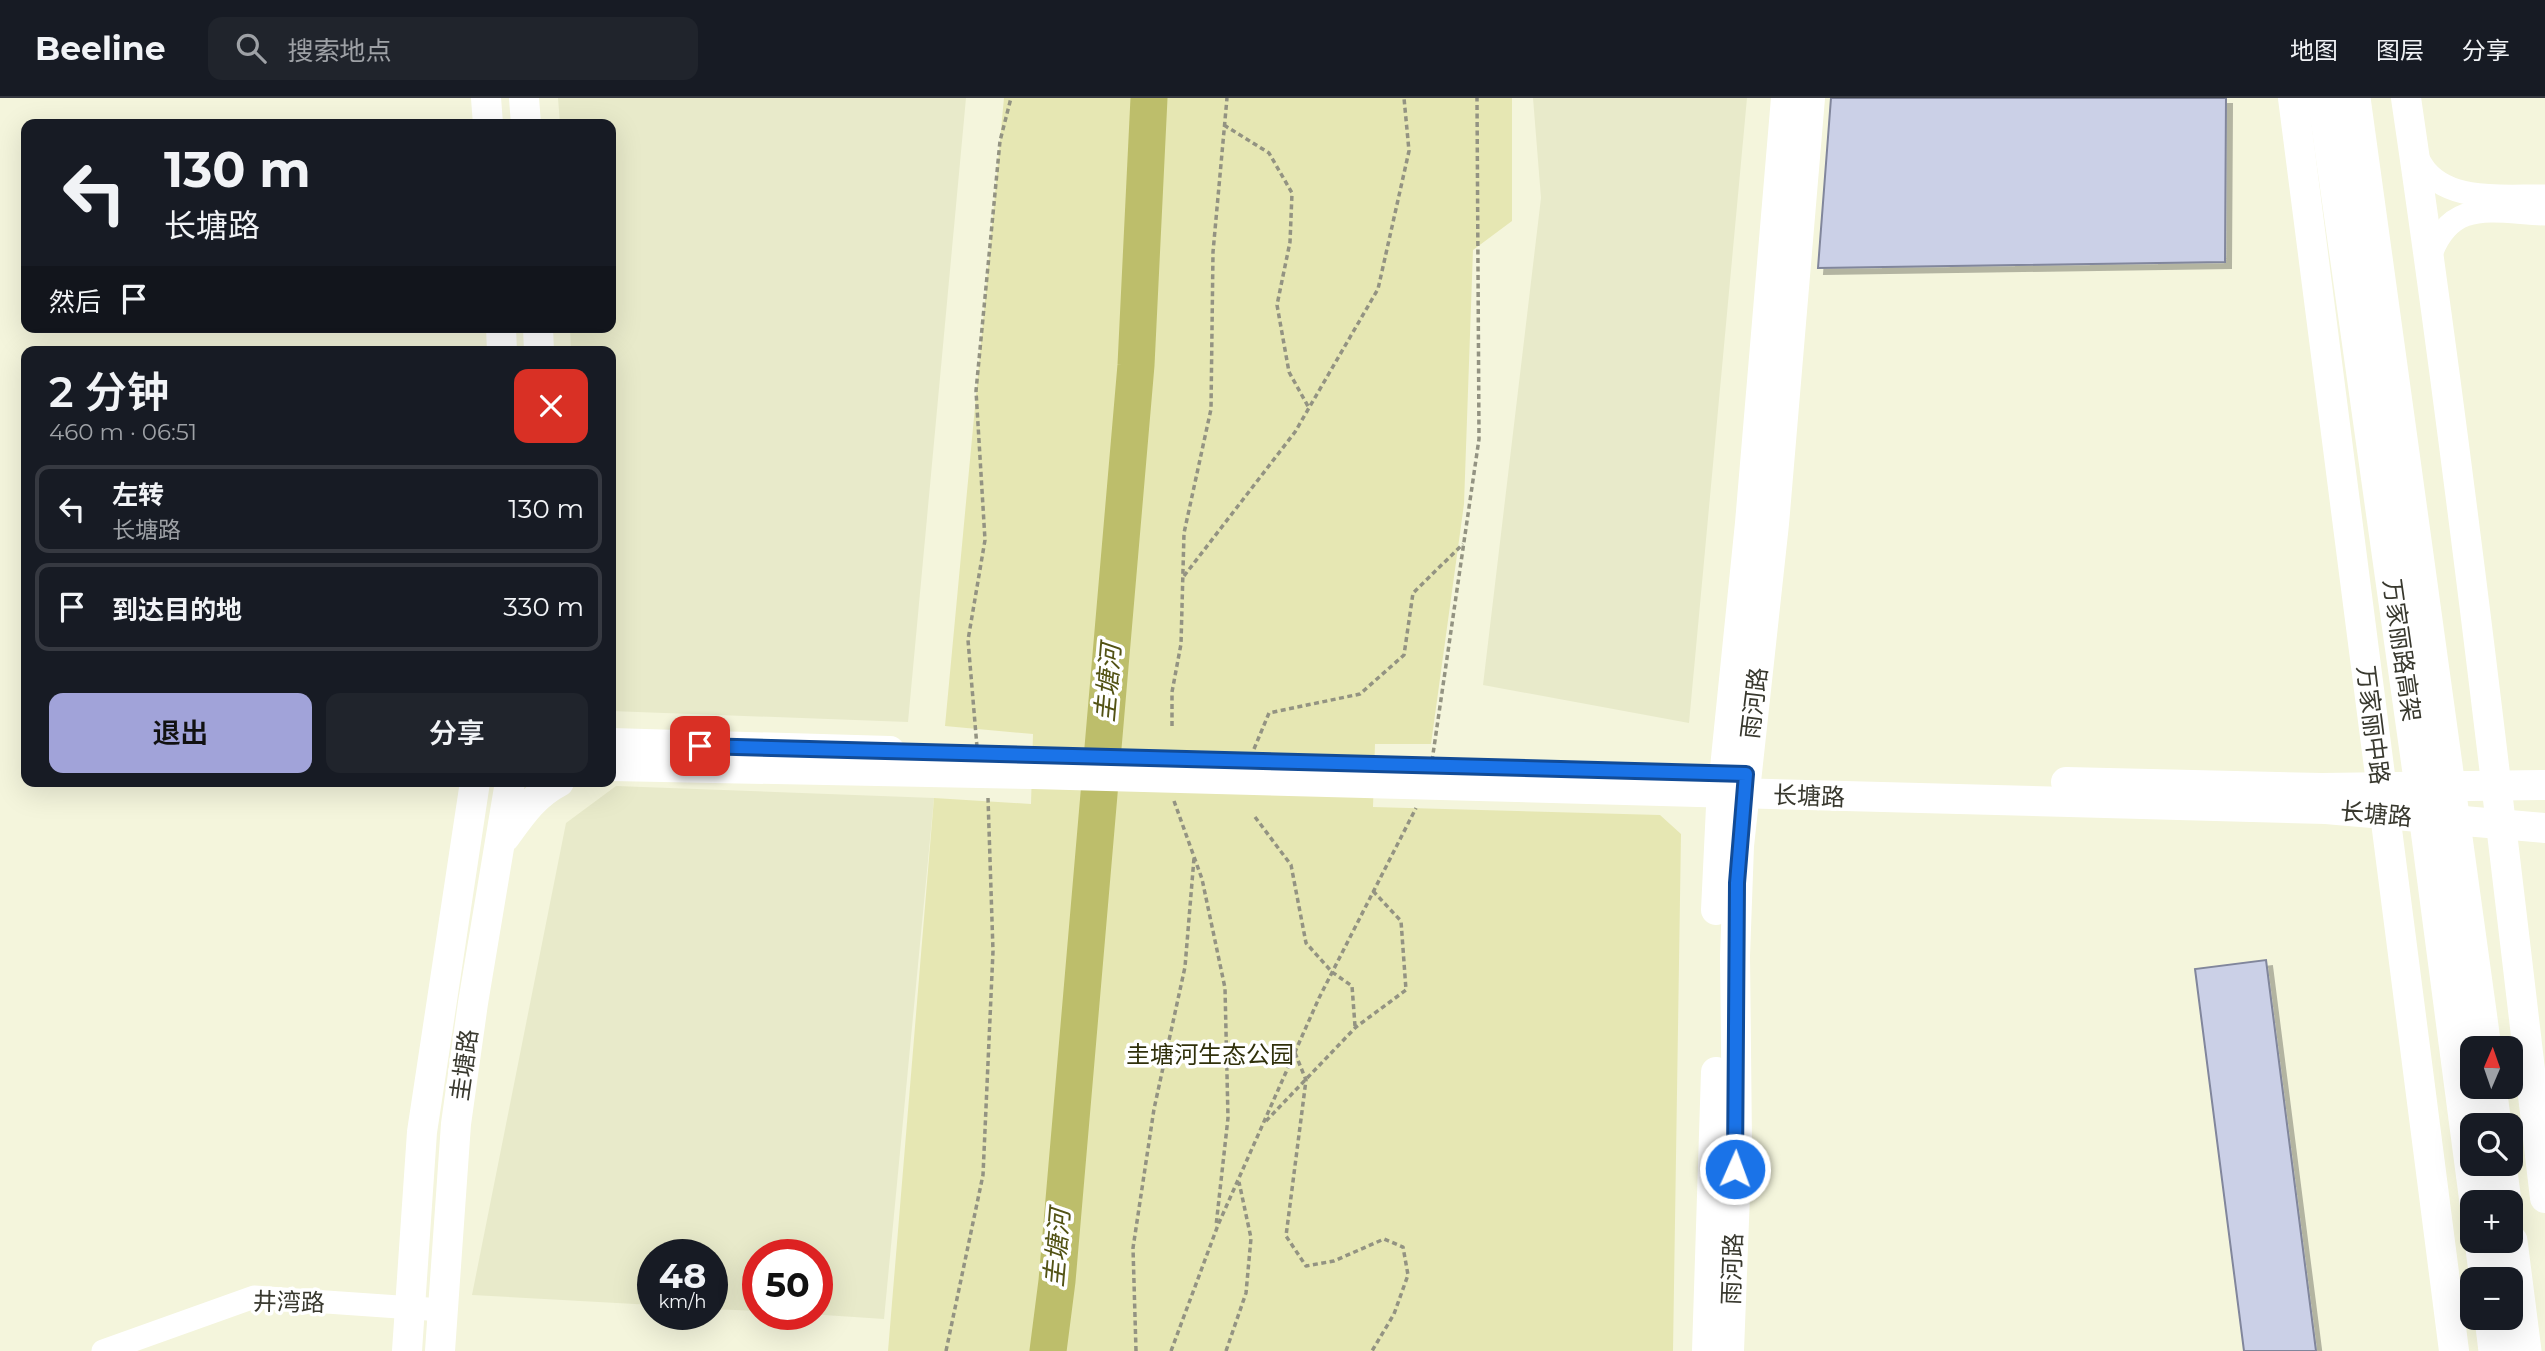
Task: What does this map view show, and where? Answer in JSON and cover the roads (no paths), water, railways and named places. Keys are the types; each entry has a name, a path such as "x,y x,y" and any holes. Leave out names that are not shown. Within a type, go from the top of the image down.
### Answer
{"highway":[{"name":"万家丽路高架","path":"2325,98 2474,1190"},
{"name":"万家丽路高架","path":"2354,98 2483,1036"},
{"path":"2513,1253 2525,1351"},
{"path":"2493,1330 2496,1351"}],"main road":[{"path":"486,98 488,119"},
{"path":"524,98 526,119"},
{"name":"雨河路","path":"1729,1351 1737,1143 1737,883 1734,784 1751,523 1786,98"},
{"name":"雨河路","path":"1707,1351 1715,1139 1716,884 1774,524 1810,98"},
{"name":"万家丽中路","path":"2293,98 2454,1351"},
{"path":"2406,98 2501,824 2545,1198"},
{"name":"长塘路","path":"616,743 978,763"},
{"name":"长塘路","path":"616,766 1033,764 1734,784 2326,809 2496,785 2545,785"},
{"name":"圭塘路","path":"407,1351 422,1132 474,787"},
{"name":"圭塘路","path":"440,1351 456,1124 473,1003 509,787"},
{"path":"501,844 527,806 550,787"},
{"name":"长塘路","path":"2383,801 2501,824 2545,828"}],"street":[{"path":"2414,152 2427,172 2456,190 2475,194 2545,196"},
{"path":"2429,260 2435,240 2457,217 2474,212 2545,214"},
{"name":"井湾路","path":"103,1351 254,1297 442,1310"}],"waterway":[{"name":"圭塘河","path":"1048,1351 1057,1281 1136,365 1149,98"}],"park label":[{"name":"圭塘河生态公园","path":"1210,1054"}]}
